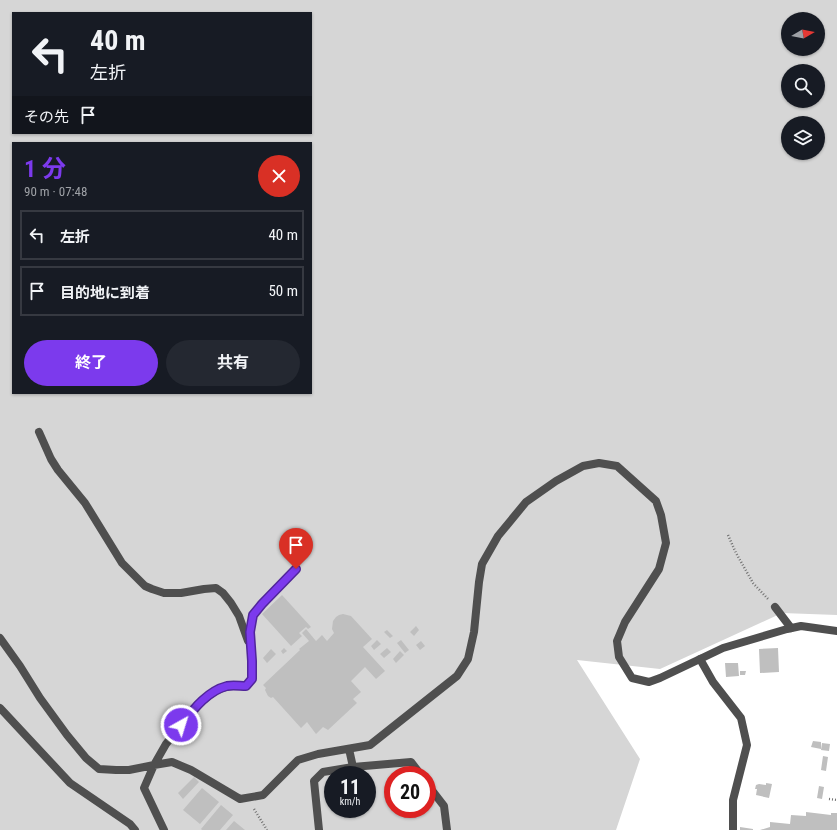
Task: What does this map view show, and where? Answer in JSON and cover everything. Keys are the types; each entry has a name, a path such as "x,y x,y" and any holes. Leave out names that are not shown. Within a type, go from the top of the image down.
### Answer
{"street":[{"path":"39,432 50,459 89,508 122,563 145,586 152,590 164,593 181,593 216,588 223,593 239,616 251,647"},
{"path":"0,638 40,698 67,734 86,758 99,769 122,770 172,762 192,770 240,799 263,795 298,760 318,754 370,745 457,676 468,659 474,632 482,564 498,536 526,502 556,481 583,466 599,462 617,466 656,501 661,515 666,543 659,569 625,622 617,641 619,657 632,678 650,682 723,648 791,628 801,626 837,631"},
{"path":"164,830 144,788 154,765 166,744 197,705 215,691 228,686 246,686 252,679 250,632 253,615 296,569"},
{"path":"775,607 791,628"},
{"path":"700,659 713,682 741,718 747,745 733,800 733,830"},
{"path":"0,708 70,783 130,824 135,830"},
{"path":"348,749 353,766"},
{"path":"365,766 411,762 414,766"},
{"path":"319,830 314,781 324,772"},
{"path":"436,796 444,806 447,830"}],"path":[{"path":"728,535 736,553 753,583 775,607"},
{"path":"247,798 268,830"},
{"path":"829,799 837,800"}],"shaded area":[{"path":"0,0 837,0 837,615 782,613 660,669 577,660 640,759 616,830 0,830"}],"building":[{"path":"282,595 311,627 308,629 306,627 299,633 302,636 291,646 262,614"},
{"path":"343,614 351,616 372,639 363,647 385,671 376,679 365,667 351,681 361,692 353,699 357,703 328,730 323,727 316,734 307,722 301,728 273,697 271,698 268,696 265,690 266,688 263,685 309,641 302,633 306,629 316,641 322,635 327,641 334,633 332,629 333,621 336,617"},
{"path":"416,626 419,630 414,636 410,632"},
{"path":"387,630 393,636 390,638 384,632"},
{"path":"377,640 381,644 374,650 371,646"},
{"path":"401,640 409,650 405,653 397,643"},
{"path":"421,641 425,646 420,650 416,645"},
{"path":"284,648 287,651 283,654 281,651"},
{"path":"387,648 391,652 384,658 380,654"},
{"path":"778,648 779,672 760,673 759,649"},
{"path":"271,649 276,654 267,663 263,658"},
{"path":"400,651 404,655 396,663 393,659"},
{"path":"725,663 738,663 739,676 726,677"},
{"path":"740,671 746,671 745,675 740,675"},
{"path":"813,741 821,742 821,749 811,747"},
{"path":"822,743 830,744 829,751 821,750"},
{"path":"823,756 828,757 826,771 821,770"},
{"path":"194,777 199,782 183,799 178,793"},
{"path":"766,783 772,784 769,798 756,795 756,785 766,785"},
{"path":"819,786 824,787 822,799 817,798"},
{"path":"202,788 219,802 200,824 183,810"},
{"path":"221,805 233,815 220,830 202,830 201,829"},
{"path":"806,812 831,815 831,813 837,813 837,830 760,830 770,827 770,822 790,824 791,815 806,816"},
{"path":"234,821 245,830 226,830"},
{"path":"740,827 753,829 753,830 740,830"}],"route":[{"path":"181,725 197,705 215,691 228,686 246,686 252,679 250,632 253,615 296,569"}]}
